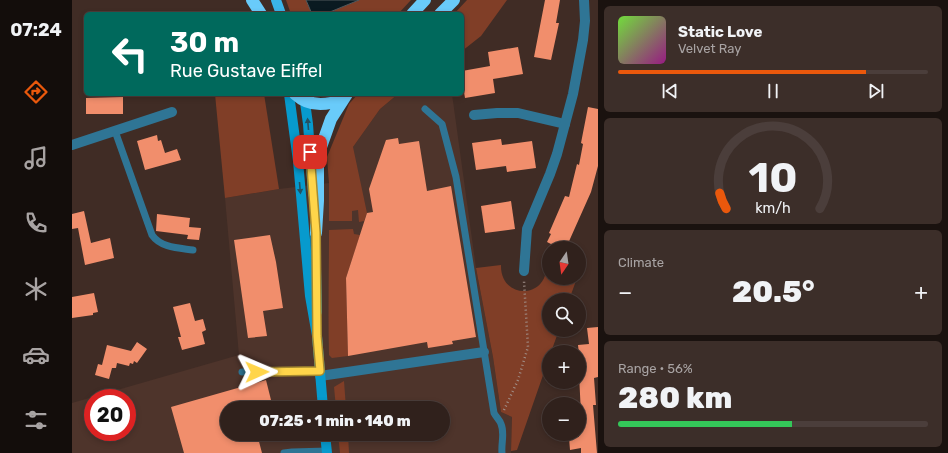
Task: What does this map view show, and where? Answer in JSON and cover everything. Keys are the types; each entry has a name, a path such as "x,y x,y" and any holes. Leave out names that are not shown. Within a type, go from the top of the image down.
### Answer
{"highway":[{"path":"252,0 261,12"},
{"path":"414,12 425,0"},
{"path":"442,12 454,0"},
{"path":"305,98 317,104 327,105 345,96"},
{"path":"316,233 318,166 320,150 328,126 345,96"}],"main road":[{"path":"260,0 264,12"},
{"path":"276,0 280,12"},
{"path":"289,96 296,149 310,296 317,336"},
{"path":"305,98 316,233 317,336 322,401"},
{"path":"326,441 327,452"}],"street":[{"path":"524,271 527,229 550,174 573,94 583,40 585,21 584,0"},
{"path":"72,145 172,112"},
{"path":"474,115 518,113 565,124"},
{"path":"320,373 484,352"}],"lane":[{"path":"425,109 442,124 456,177 494,413 501,423 503,430 501,448 502,453"},
{"path":"115,130 152,235 155,239 164,244 193,250"},
{"path":"242,372 320,373"},
{"path":"284,453 327,452"}],"path":[{"path":"503,412 518,380 528,346 524,271"}],"shaded area":[{"path":"286,0 306,0 311,12 290,12"},
{"path":"359,0 411,0 400,12 330,12"},
{"path":"467,0 507,0 481,36 464,49 464,12 456,12"},
{"path":"215,96 264,96 279,189 225,198"},
{"path":"356,96 396,96 380,109 353,147 367,213 364,221 359,222 358,210 352,211 352,221 329,221 327,157 349,104"},
{"path":"396,96 452,96 476,268 493,357 501,412 512,417 511,453 72,453 72,403 84,400 84,441 136,441 136,389 121,389 239,355 225,198 329,183 380,109"},
{"path":"353,229 354,234 360,235 346,278 348,356 332,358 329,355 329,230"},
{"path":"501,265 503,277 509,286 518,290 527,291 536,287 542,281 542,285 574,285 572,293 542,293 542,337 556,337 554,345 542,345 542,378 517,450 511,451 512,417 501,412 493,357 476,268"},
{"path":"344,381 345,401 335,401 334,387"},
{"path":"339,441 348,441 349,453 340,453"}],"water":[{"path":"306,0 359,0 330,12 311,12"}],"building":[{"path":"545,0 560,0 556,23 559,23 551,60 534,57"},
{"path":"518,47 523,74 493,79 495,93 465,98 464,71 490,66 488,52"},
{"path":"123,97 123,114 86,114 86,98"},
{"path":"588,107 598,109 598,166 591,192 569,241 548,241 551,234 549,233 565,196 569,197 577,164 579,165 583,144 581,143"},
{"path":"157,135 158,141 161,140 165,153 177,149 181,160 145,170 137,141"},
{"path":"398,138 399,144 419,141 427,191 451,186 476,337 452,341 453,344 428,348 427,342 348,356 346,278 367,213 373,212 369,189 386,140"},
{"path":"501,139 502,145 532,141 536,168 507,172 506,166 476,170 472,143"},
{"path":"511,201 515,229 485,233 481,206"},
{"path":"84,211 91,243 110,238 114,258 85,265 78,228 72,229 72,214"},
{"path":"157,214 190,218 189,227 201,228 199,240 187,239 188,235 156,231"},
{"path":"270,235 283,308 263,311 267,336 248,338 234,240"},
{"path":"94,293 98,312 93,313 93,315 72,318 72,297"},
{"path":"190,303 195,321 203,319 206,330 202,332 205,344 182,350 178,337 181,337 173,307"},
{"path":"598,327 598,377 594,378 596,405 593,405 597,453 581,453 581,448 570,450 569,441 586,441 586,397 580,397 580,389 586,389 586,345 578,345 589,344 587,328"},
{"path":"137,342 147,349 137,363 134,361 133,364 130,363 129,366 117,363 116,368 112,368 109,379 95,375 98,364 102,365 107,345 131,351"},
{"path":"266,380 271,401 220,401 220,441 259,441 262,453 184,453 171,407"}],"route":[{"path":"257,372 320,371 317,336 316,233 310,152"}]}
